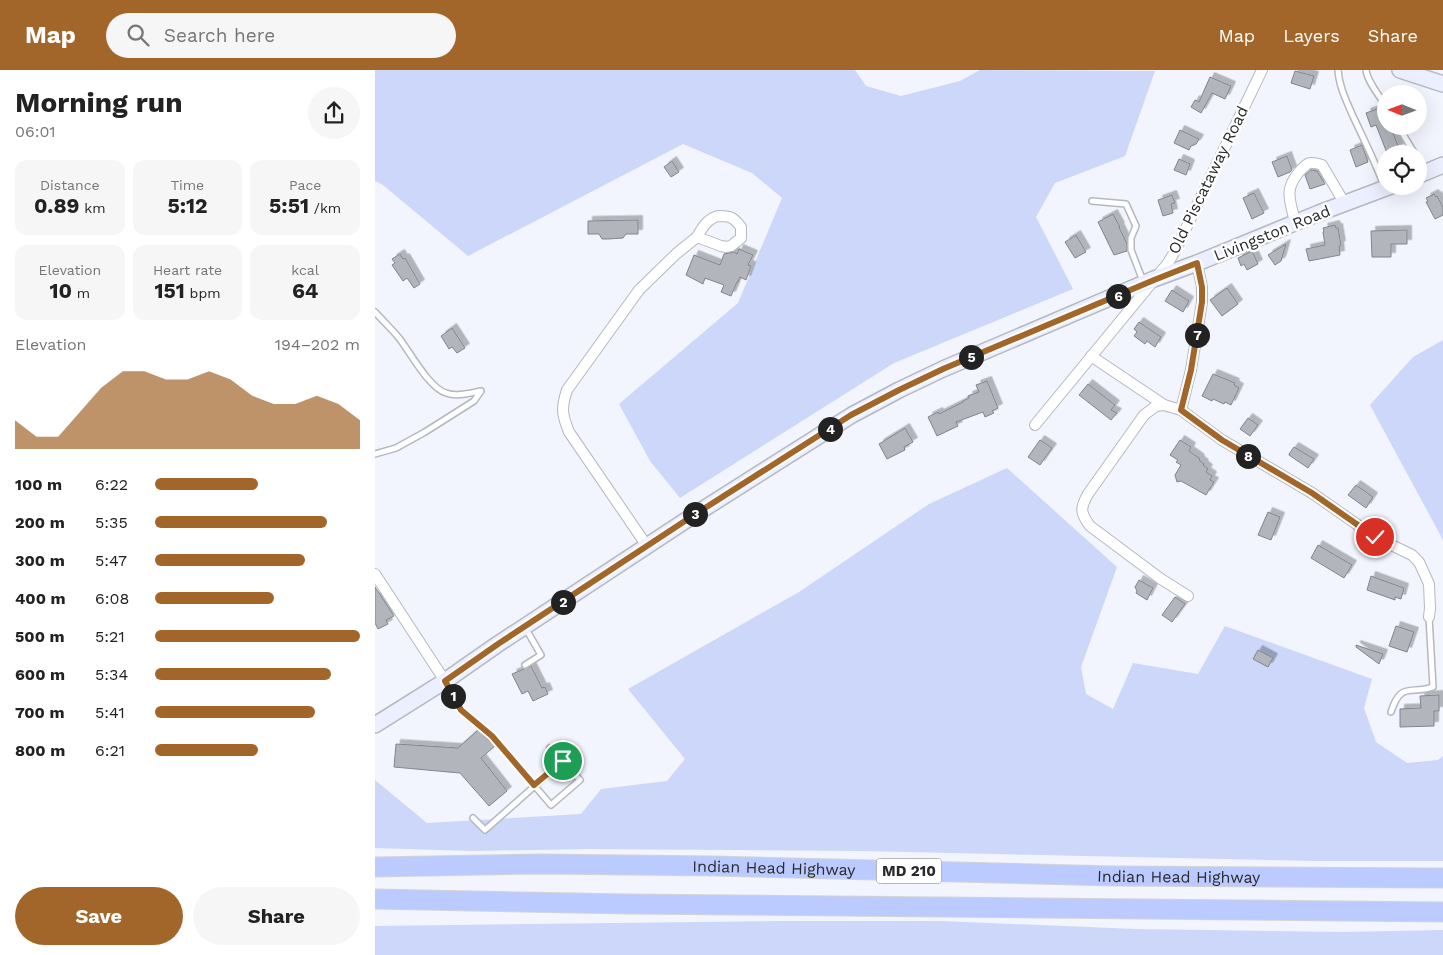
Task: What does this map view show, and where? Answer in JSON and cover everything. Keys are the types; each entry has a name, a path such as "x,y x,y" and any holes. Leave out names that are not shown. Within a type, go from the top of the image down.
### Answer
{"highway":[{"name":"Indian Head Highway","path":"375,867 542,864 715,866 1113,876 1443,878"},
{"name":"Indian Head Highway","path":"375,899 638,905 1443,912"}],"main road":[{"path":"1400,70 1443,84"},
{"path":"1427,168 1443,165"},
{"name":"Livingston Road","path":"375,725 445,681 647,546 851,415 970,357 1149,282 1377,191"}],"street":[{"name":"Old Piscataway Road","path":"1035,425 1149,282 1168,263 1262,70"},
{"path":"1295,223 1289,186 1304,165 1312,162 1322,165 1345,204"},
{"path":"647,546 569,432 563,417 563,404 567,390 639,290 676,254 697,237"},
{"path":"1181,410 1191,370 1202,302 1202,287 1197,263"},
{"path":"1091,356 1164,404 1181,410 1222,440 1312,493 1375,537 1412,555 1422,567 1429,584 1429,617"},
{"path":"1164,404 1156,406 1144,415 1088,494 1081,511 1090,526 1161,579 1188,596"},
{"path":"375,574 445,681"}],"lane":[{"path":"1338,70 1342,92 1377,168"},
{"path":"1366,70 1366,74 1377,92"},
{"path":"1092,201 1126,204 1136,226 1131,238 1131,250 1149,282"},
{"path":"375,312 397,336 426,376 439,390 448,394 481,391 474,401 425,432 396,448 375,454"},
{"path":"1391,712 1395,700 1401,693 1433,687 1429,617"},
{"path":"524,627 541,654 525,665"},
{"path":"445,681 461,710 492,736 551,805 580,780 551,748"},
{"path":"473,818 485,830 563,761"}],"shaded area":[{"path":"375,70 855,70 866,86 901,96 960,81 980,70 1155,71 1125,156 1055,183 1036,217 1073,289 894,363 680,498 650,461 619,404 738,303 782,198 752,173 683,144 468,256 383,185 375,181"},
{"path":"1443,340 1443,540 1370,405 1413,357"},
{"path":"1007,468 1117,567 1081,667 1086,694 1113,709 1133,663 1198,674 1225,626 1372,679 1364,708 1376,742 1407,763 1438,760 1443,756 1443,861 1314,861 862,851 589,849 472,851 375,848 375,780 427,823 581,814 601,789 667,781 685,759 628,689 799,592 929,504"},
{"path":"940,921 1136,929 1344,932 1443,930 1443,955 375,955 375,926"}],"building":[{"path":"1295,71 1314,76 1310,89 1291,83"},
{"path":"1210,77 1231,86 1225,99 1212,93 1201,113 1191,107 1195,100 1199,102"},
{"path":"1377,109 1377,128 1376,125 1371,127 1366,113"},
{"path":"1180,130 1199,139 1189,150 1174,143"},
{"path":"1380,135 1394,135 1398,145 1384,145"},
{"path":"1362,145 1368,162 1356,167 1350,150"},
{"path":"1287,156 1292,170 1278,177 1272,162"},
{"path":"1179,159 1190,164 1186,175 1174,170"},
{"path":"672,161 679,172 671,177 664,167"},
{"path":"1311,170 1317,171 1325,184 1310,189 1305,175"},
{"path":"1254,193 1264,213 1252,219 1243,198"},
{"path":"1434,194 1443,207 1443,215 1435,219 1426,202 1428,201 1426,198"},
{"path":"1172,195 1175,203 1171,204 1173,213 1163,216 1158,200"},
{"path":"1113,214 1127,244 1127,251 1114,255 1098,222"},
{"path":"638,220 638,234 626,234 623,238 602,239 599,234 588,234 588,221"},
{"path":"1335,225 1338,228 1341,245 1339,246 1340,255 1309,261 1306,249 1325,245 1323,228"},
{"path":"1407,230 1407,244 1391,244 1391,257 1372,257 1371,231"},
{"path":"1076,235 1086,252 1075,258 1065,242"},
{"path":"1286,244 1281,261 1275,265 1268,255"},
{"path":"739,249 753,255 748,265 751,266 746,280 740,277 731,296 721,292 724,285 705,278 703,284 686,275 694,255 720,265 724,254 734,252 737,254"},
{"path":"1252,251 1258,264 1247,270 1244,264 1241,266 1238,258"},
{"path":"400,254 403,259 405,258 420,284 414,288 407,278 403,281 392,265 395,263 392,259"},
{"path":"1227,288 1238,304 1222,316 1210,300"},
{"path":"1172,290 1189,301 1183,312 1165,301"},
{"path":"1139,322 1161,337 1155,347 1147,341 1145,344 1134,336 1137,332 1134,329"},
{"path":"452,328 465,348 457,353 452,347 449,349 441,336"},
{"path":"1213,374 1235,383 1234,385 1239,388 1231,405 1213,399 1212,401 1202,396"},
{"path":"987,381 998,408 992,411 994,413 985,417 983,412 956,422 958,426 937,436 928,417 938,412 939,414 963,402 969,398 968,396 979,392 976,385"},
{"path":"1088,384 1115,405 1111,410 1117,413 1111,420 1079,395"},
{"path":"1248,418 1258,425 1250,436 1240,429"},
{"path":"905,428 913,442 904,447 905,450 887,459 879,444"},
{"path":"1040,440 1052,448 1040,465 1028,457"},
{"path":"1180,440 1191,447 1189,451 1199,458 1208,469 1206,472 1212,476 1210,480 1214,482 1206,495 1181,481 1177,482 1175,475 1181,465 1176,462 1178,460 1170,455"},
{"path":"1294,447 1314,459 1308,468 1289,455"},
{"path":"1356,485 1373,497 1366,508 1348,495"},
{"path":"1268,512 1280,517 1271,540 1258,535"},
{"path":"1318,545 1352,565 1344,578 1311,558"},
{"path":"1371,576 1404,588 1401,599 1395,597 1395,600 1367,590"},
{"path":"1139,580 1153,588 1147,600 1136,593 1135,587"},
{"path":"375,587 394,616 386,620 388,624 378,629 375,623"},
{"path":"1175,597 1185,604 1172,622 1162,615"},
{"path":"1396,626 1414,632 1407,652 1389,646"},
{"path":"1356,645 1383,654 1379,664 1356,647"},
{"path":"1258,650 1273,658 1268,667 1253,659"},
{"path":"531,666 542,688 545,687 548,694 533,701 528,691 522,694 512,674"},
{"path":"1439,695 1439,711 1434,711 1434,726 1400,727 1400,709 1421,708 1420,696"},
{"path":"478,730 495,746 481,758 507,791 489,806 460,773 394,767 396,744 458,748"}],"route":[{"path":"563,761 534,785 492,736 461,710 445,681 639,551 851,415 943,369 1197,263 1202,287 1202,302 1191,370 1181,410 1222,440 1312,493 1375,537"}]}
